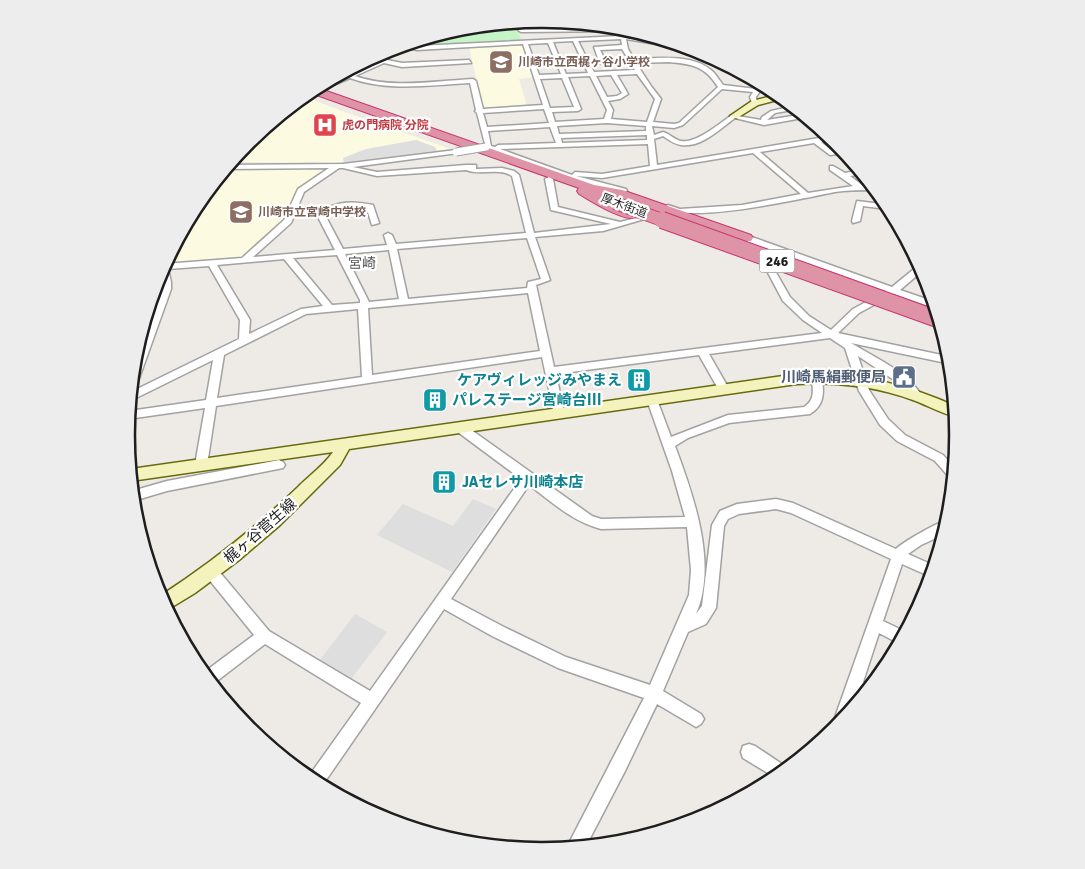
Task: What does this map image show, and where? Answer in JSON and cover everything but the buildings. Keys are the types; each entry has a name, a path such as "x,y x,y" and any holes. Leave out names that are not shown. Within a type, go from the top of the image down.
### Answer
{"highway":[{"name":"厚木街道","path":"319,94 505,164 554,176 587,190"},
{"name":"厚木街道","path":"319,94 618,201 930,309"},
{"path":"587,190 605,204 934,323"},
{"path":"587,190 617,193 748,237"},
{"name":"厚木街道","path":"618,201 932,317"}],"street":[{"path":"520,28 521,31 580,29"},
{"path":"623,37 624,47 658,99 650,135 654,167"},
{"path":"416,48 623,37 644,40"},
{"path":"576,40 610,110 607,121"},
{"path":"478,111 578,109 550,41"},
{"path":"525,42 560,146"},
{"path":"466,45 478,111 487,147"},
{"path":"588,63 602,62 596,48 624,47"},
{"path":"632,61 661,60 699,66 712,74 721,87 757,91 753,97 755,103"},
{"path":"351,75 382,62 402,65 469,62"},
{"path":"537,77 639,72"},
{"path":"605,99 618,98 625,94 613,73"},
{"path":"349,76 368,83 388,85 473,81"},
{"path":"557,136 650,135 681,124 721,87"},
{"path":"236,167 340,166 487,147 560,146 663,134 680,143 690,143 712,132 755,103 772,99"},
{"path":"764,123 764,118 769,114 787,109"},
{"path":"734,116 764,123 797,118"},
{"path":"484,129 607,121 650,135"},
{"path":"554,176 602,176 822,140"},
{"path":"815,141 832,154 836,153"},
{"path":"487,147 554,176 625,192 679,211 742,208 805,194 865,187"},
{"path":"754,151 805,194"},
{"path":"340,166 350,170 377,174 505,164"},
{"path":"244,260 288,221 301,191 340,166"},
{"path":"466,167 478,171 499,170 512,172 515,175 530,234 546,280 530,284 558,406"},
{"path":"833,168 860,187"},
{"path":"844,175 854,173"},
{"path":"554,176 554,208 620,224"},
{"path":"856,220 860,203 880,206"},
{"path":"367,379 364,300 322,217 324,211 330,207 364,206 370,207 375,223"},
{"path":"172,266 603,228 644,218"},
{"path":"699,219 928,303"},
{"path":"388,235 404,302"},
{"path":"748,237 764,239"},
{"path":"736,252 748,237"},
{"path":"286,256 330,309"},
{"path":"212,263 245,320 244,341"},
{"path":"771,265 770,269 786,299 806,318 907,383 917,396"},
{"path":"831,335 856,311 893,291 916,272"},
{"path":"146,343 166,290 166,280"},
{"path":"138,393 304,311 532,290"},
{"path":"551,371 831,335 942,358"},
{"path":"850,348 864,391 884,422 901,438 939,458 948,468"},
{"path":"702,351 724,389"},
{"path":"201,465 219,353"},
{"path":"136,414 211,401 547,353"},
{"path":"668,444 684,435 728,419 806,411 814,407 817,401 817,378"},
{"path":"138,476 201,465 458,428 558,406 652,400 787,380 817,378 861,382 917,396 949,409"},
{"path":"580,840 608,790 656,695 696,597 698,566 692,522 652,400"},
{"path":"458,428 588,521 601,524 692,522"},
{"name":"梶ヶ谷菅生線","path":"170,600 212,573 261,534 335,461 342,445"},
{"path":"140,494 166,486 279,465"},
{"path":"320,775 527,479"},
{"path":"683,627 701,620 709,608 718,525 724,515 737,509 776,504 793,508 927,569"},
{"path":"860,688 875,624 899,555 908,544 937,534"},
{"path":"212,573 264,636 372,701"},
{"path":"442,601 563,663 656,695 696,719"},
{"path":"875,624 897,635"},
{"path":"215,675 264,636"},
{"path":"749,752 775,768"}],"shaded area":[{"name":"川崎市立西梶ヶ谷小学校","path":"523,44 534,77 519,79 527,106 483,109 469,47"},
{"name":"虎の門病院 分院","path":"312,99 451,149 332,163 241,162 274,129"},
{"path":"416,140 435,147 437,151 344,162 343,158 366,149"},
{"name":"川崎市立宮崎中学校","path":"328,169 299,191 285,221 244,258 172,264 204,208 234,170"},
{"path":"473,499 496,509 452,572 377,535 403,504 453,526"},
{"path":"355,614 387,632 351,679 320,660"}],"green space":[{"path":"516,28 518,28 521,41 422,46 463,35"}],"place":[{"name":"川崎市立西梶ヶ谷小学校","path":"501,62"},
{"name":"虎の門病院 分院","path":"325,125"},
{"name":"川崎市立宮崎中学校","path":"241,212"},
{"name":"川崎馬絹郵便局","path":"904,377"},
{"name":"ケアヴィレッジみやまえ","path":"639,380"},
{"name":"パレステージ宮崎台Ⅲ","path":"435,400"},
{"name":"JAセレサ川崎本店","path":"444,482"}],"district":[{"name":"宮崎","path":"362,263"}]}
